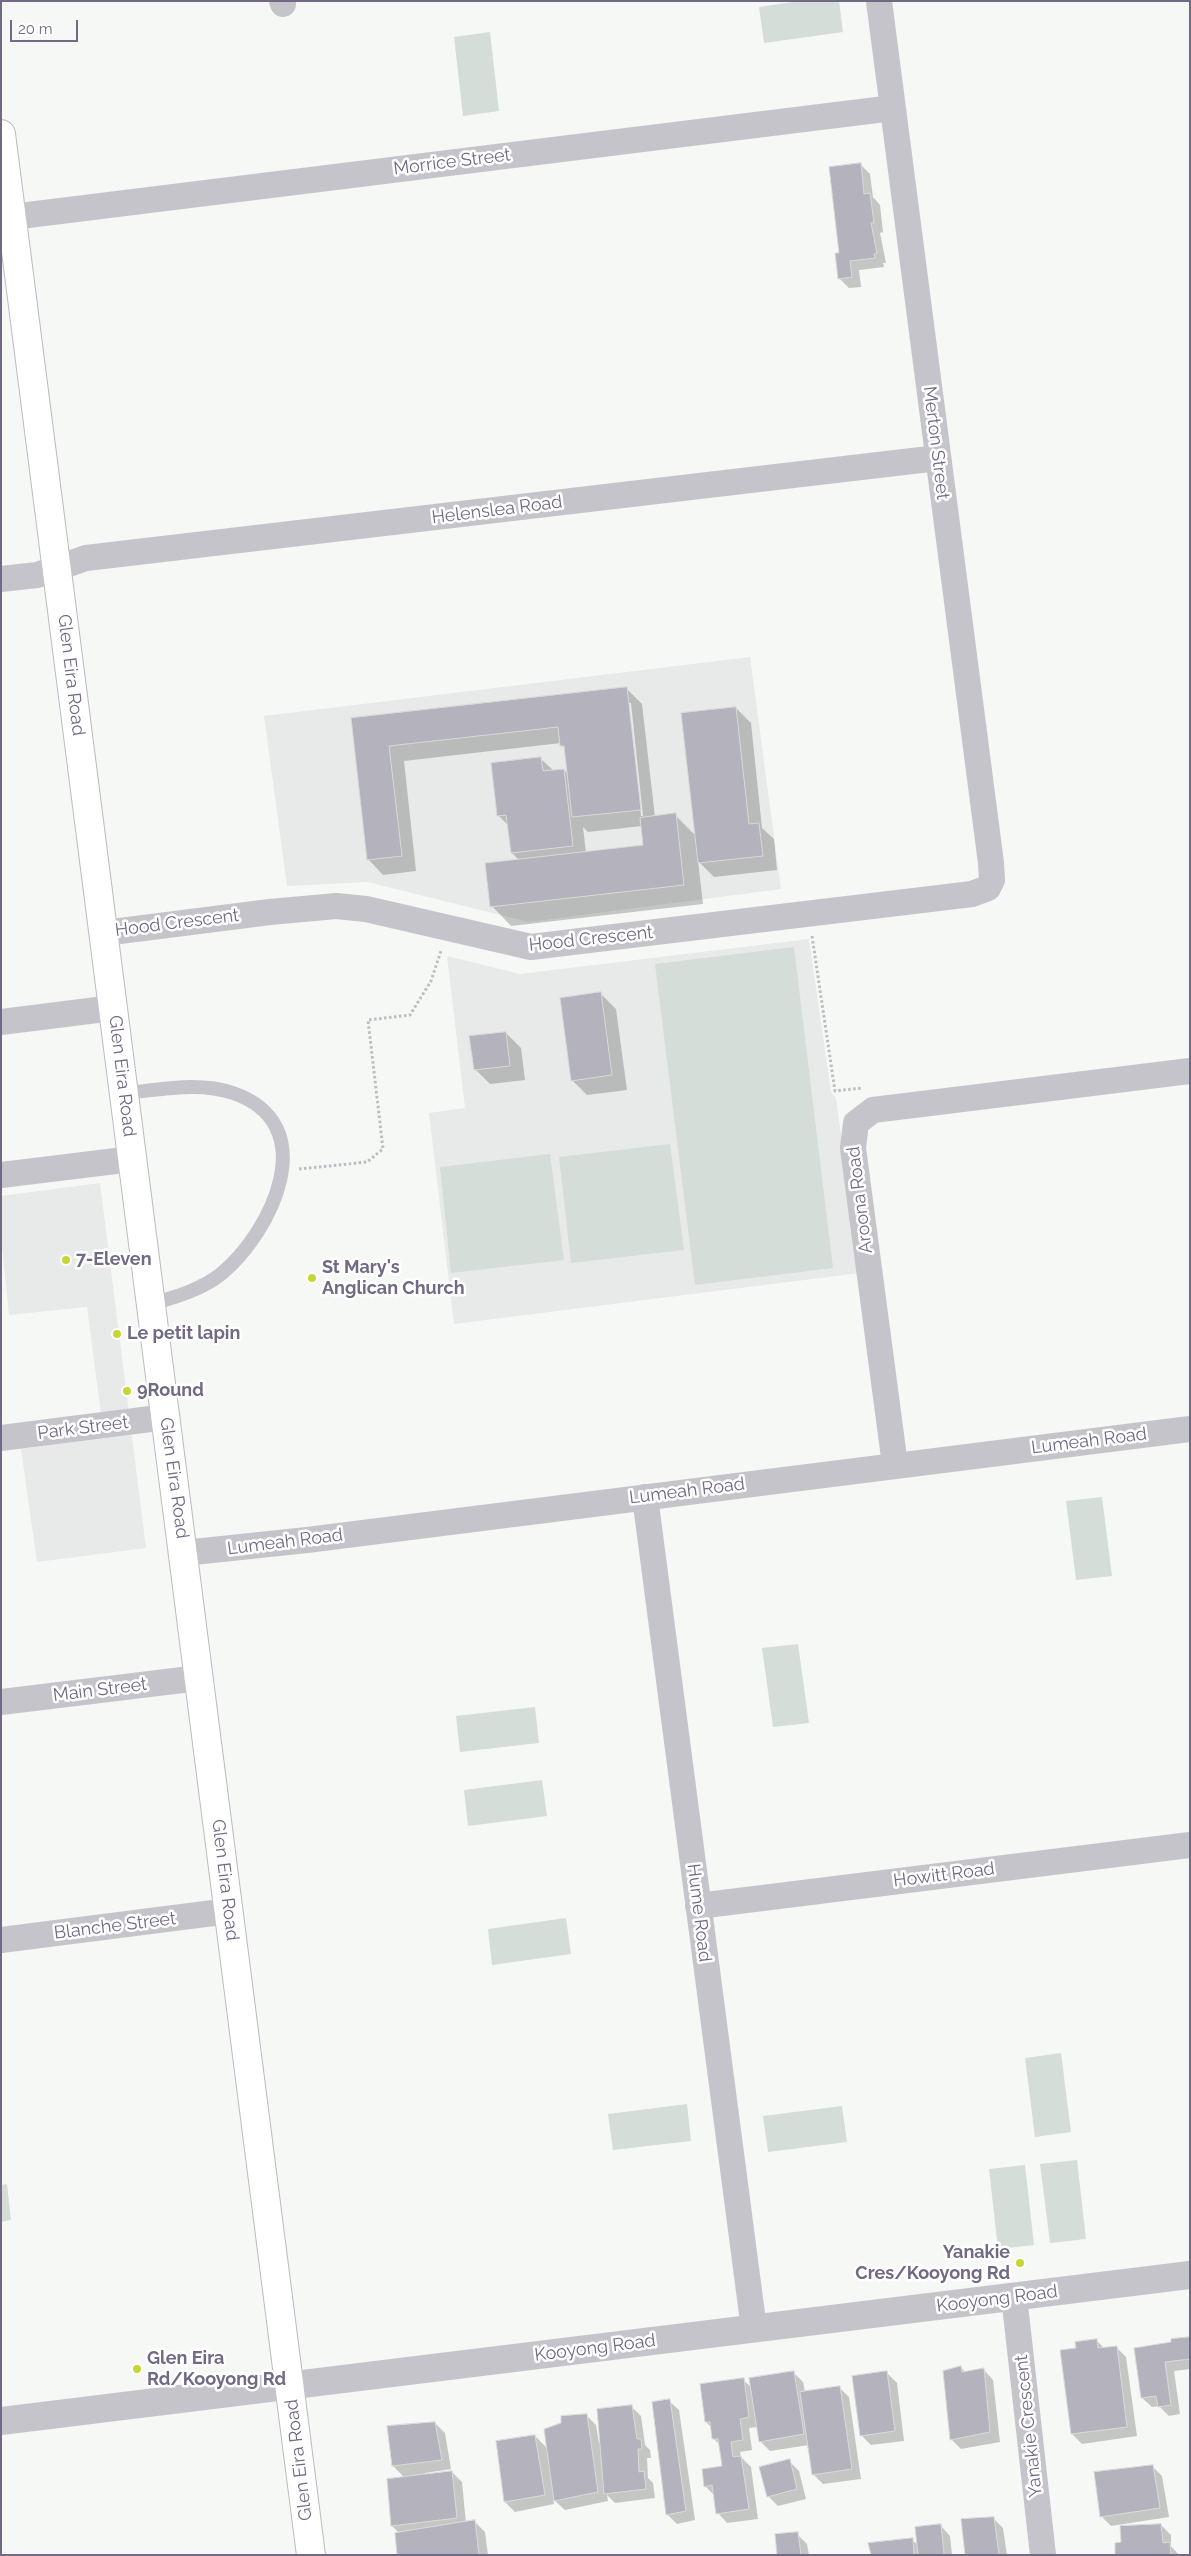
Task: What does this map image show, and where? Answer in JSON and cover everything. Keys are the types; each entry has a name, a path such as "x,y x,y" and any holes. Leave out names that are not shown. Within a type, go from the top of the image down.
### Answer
{"main road":[{"name":"Glen Eira Road","path":"1,136 311,2555"}],"street":[{"name":"Merton Street","path":"879,1 991,863 990,885"},
{"name":"Morrice Street","path":"12,217 893,108"},
{"name":"Helenslea Road","path":"1,579 37,575 78,560 96,557 938,458"},
{"name":"Hood Crescent","path":"104,933 270,912 336,906 366,909 531,947 811,915 972,894 986,891 990,885"},
{"path":"1,1022 113,1008"},
{"name":"Aroona Road","path":"895,1465 853,1148 856,1123 873,1110 1190,1071"},
{"path":"1,1175 132,1159"},
{"name":"Park Street","path":"1,1438 166,1417"},
{"name":"Lumeah Road","path":"184,1553 1190,1429"},
{"name":"Hume Road","path":"645,1496 754,2329"},
{"name":"Main Street","path":"1,1702 199,1678"},
{"name":"Howitt Road","path":"698,1906 1190,1845"},
{"name":"Blanche Street","path":"1,1940 229,1912"},
{"name":"Kooyong Road","path":"1,2421 1190,2275"},
{"name":"Yanakie Crescent","path":"1014,2296 1043,2555"}],"lane":[{"path":"124,1093 192,1086 214,1088 250,1101 263,1109 278,1134 284,1170 281,1184 261,1228 234,1262 219,1276 202,1286 151,1304"}],"path":[{"path":"811,915 835,1091"},
{"path":"284,1170 368,1162 383,1149 368,1020 410,1015 431,981 449,929"}],"shaded area":[{"path":"800,1 839,1 843,32 764,43 759,7"},
{"path":"490,32 499,111 463,116 454,37"},
{"path":"750,657 781,889 529,922 367,882 287,886 264,716"},
{"path":"809,939 831,1092 836,1098 860,1273 454,1324 429,1113 465,1108 447,956 520,974"},
{"path":"794,947 833,1268 695,1285 655,964"},
{"path":"670,1144 684,1250 571,1263 559,1157"},
{"path":"550,1154 564,1260 451,1273 440,1167"},
{"path":"100,1183 146,1548 37,1562 21,1449 104,1437 87,1307 9,1315 1,1237 1,1196"},
{"path":"1102,1497 1112,1576 1076,1580 1066,1501"},
{"path":"798,1644 809,1723 773,1727 762,1648"},
{"path":"535,1707 539,1743 460,1752 456,1716"},
{"path":"542,1780 547,1816 468,1826 464,1790"},
{"path":"566,1918 571,1954 492,1965 488,1929"},
{"path":"1061,2053 1071,2132 1035,2137 1025,2058"},
{"path":"687,2104 691,2141 613,2150 608,2114"},
{"path":"842,2106 847,2142 768,2152 763,2116"},
{"path":"1077,2160 1086,2239 1050,2243 1040,2164"},
{"path":"1025,2165 1034,2245 998,2249 989,2169"},
{"path":"7,2184 11,2220 1,2222 1,2185"}],"building":[{"path":"861,163 864,194 870,193 874,223 871,223 877,253 874,254 875,258 850,261 852,277 838,279 835,253 839,253 829,167"},
{"path":"627,687 641,810 572,817 564,746 560,746 558,727 389,746 402,856 367,860 351,718"},
{"path":"736,707 749,824 759,823 763,856 698,863 681,713"},
{"path":"541,757 543,771 564,769 573,846 511,853 506,815 497,816 491,763"},
{"path":"676,813 684,885 490,907 485,863 643,845 640,818"},
{"path":"601,992 612,1075 571,1081 560,998"},
{"path":"506,1032 510,1066 474,1070 469,1036"},
{"path":"1190,2337 1190,2359 1165,2362 1171,2405 1158,2407 1156,2396 1141,2398 1134,2348 1171,2342 1171,2339"},
{"path":"1097,2339 1098,2348 1117,2346 1127,2427 1071,2434 1060,2350 1076,2348 1075,2342"},
{"path":"961,2366 962,2372 984,2368 990,2432 950,2440 943,2371"},
{"path":"794,2371 804,2434 759,2442 749,2378"},
{"path":"887,2371 895,2431 860,2436 852,2376"},
{"path":"744,2378 749,2417 740,2419 743,2440 731,2442 733,2457 741,2456 749,2509 716,2514 712,2485 704,2487 702,2469 722,2466 718,2439 712,2439 710,2422 705,2422 700,2384"},
{"path":"840,2386 852,2469 812,2475 800,2392"},
{"path":"670,2399 686,2511 666,2515 652,2402"},
{"path":"632,2405 637,2439 641,2439 642,2449 638,2449 639,2472 644,2471 646,2489 604,2494 597,2409"},
{"path":"587,2414 598,2492 554,2501 544,2429 561,2423 561,2416"},
{"path":"435,2422 442,2460 392,2466 387,2426"},
{"path":"535,2435 545,2495 504,2502 496,2441"},
{"path":"790,2459 797,2489 767,2497 759,2467"},
{"path":"1153,2465 1160,2508 1100,2517 1094,2472"},
{"path":"452,2471 457,2518 391,2526 387,2479"},
{"path":"994,2517 999,2555 965,2555 961,2519"},
{"path":"475,2520 479,2555 397,2555 395,2533"},
{"path":"941,2524 944,2555 918,2555 915,2527"},
{"path":"1161,2524 1163,2543 1170,2542 1171,2555 1115,2555 1115,2543 1121,2542 1120,2526"},
{"path":"798,2532 801,2555 777,2555 775,2534"},
{"path":"913,2538 914,2555 871,2555 868,2543"}],"place":[{"name":"7-Eleven","path":"66,1260"},
{"name":"St Mary's Anglican Church","path":"312,1278"},
{"name":"Le petit lapin","path":"117,1334"},
{"name":"9Round","path":"127,1391"},
{"name":"Yanakie Cres/Kooyong Rd","path":"1020,2263"},
{"name":"Glen Eira Rd/Kooyong Rd","path":"137,2369"}]}
